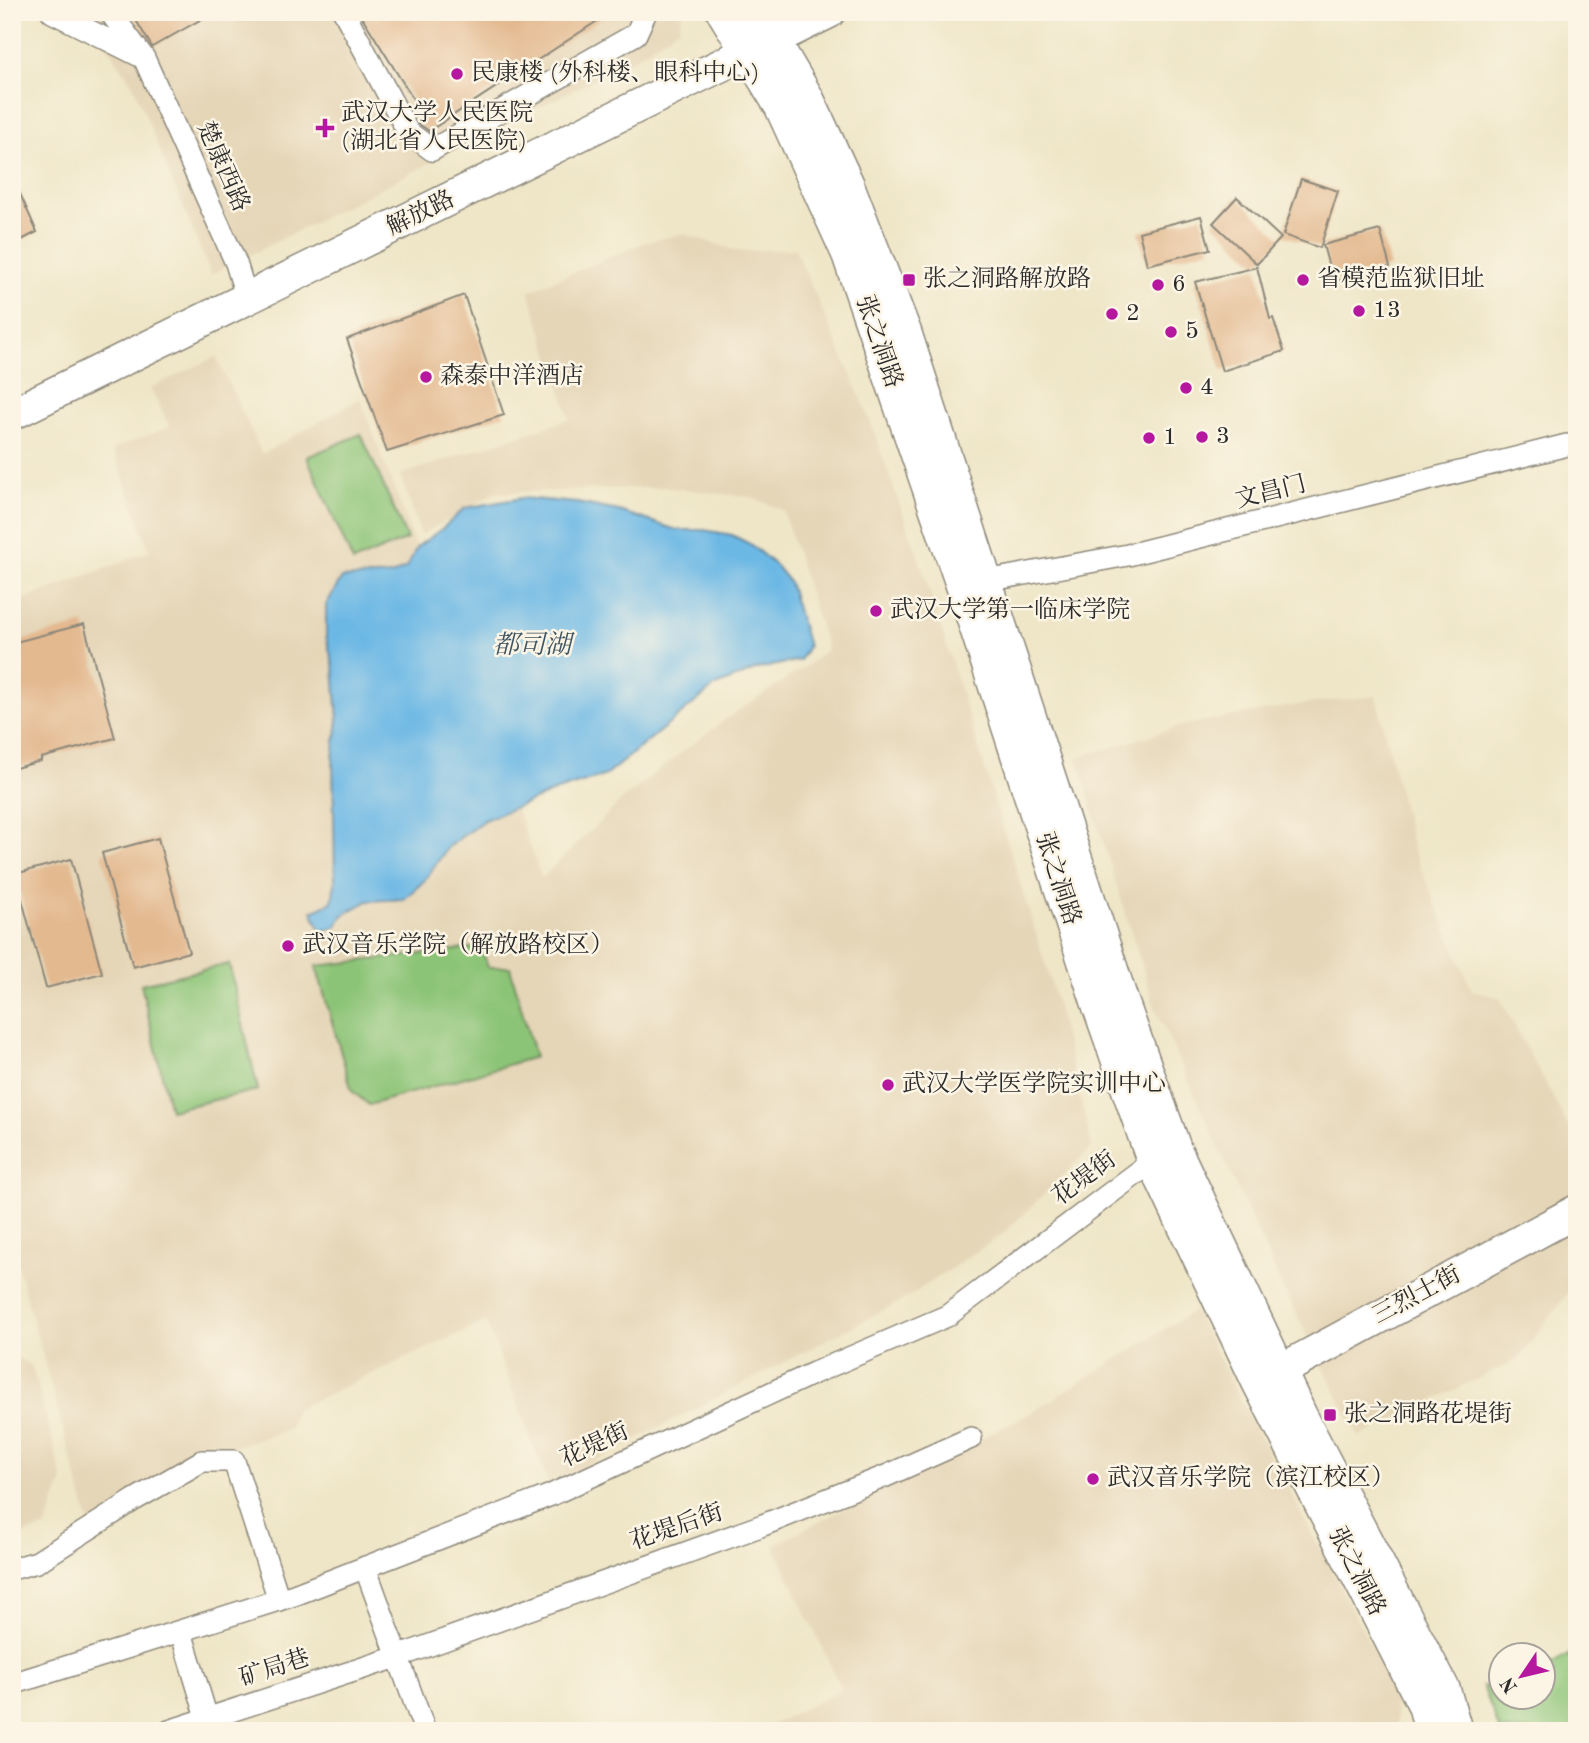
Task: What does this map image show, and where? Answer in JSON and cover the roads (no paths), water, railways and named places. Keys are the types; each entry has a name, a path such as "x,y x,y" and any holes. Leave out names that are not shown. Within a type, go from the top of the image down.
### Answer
{"main road":[{"name":"张之洞路","path":"723,12 762,47 807,97 853,198 905,332 1122,1001 1175,1149 1269,1376 1424,1705 1431,1731"},
{"name":"张之洞路","path":"757,12 762,47 782,107 848,254 1153,1161 1444,1690 1456,1731"},
{"name":"解放路","path":"12,414 830,12"},
{"name":"三烈士街","path":"1269,1376 1577,1211"}],"street":[{"path":"52,12 144,58"},
{"name":"楚康西路","path":"110,12 144,58 236,263 247,299"},
{"path":"344,12 408,132 432,150 636,34 646,12"},
{"name":"文昌门","path":"986,581 1128,555 1567,445"},
{"name":"花堤街","path":"12,1684 279,1600 572,1487 814,1373 947,1316 1153,1161"},
{"name":"花堤后街","path":"397,1657 763,1525 886,1476 971,1438"},
{"path":"12,1569 37,1562 134,1500 202,1461 234,1461 279,1600"},
{"path":"365,1567 425,1731"},
{"path":"181,1632 207,1718"},
{"name":"矿局巷","path":"169,1731 397,1657"}],"water":[{"name":"都司湖","path":"522,498 577,503 619,511 677,530 704,530 732,535 750,544 776,566 789,582 808,646 800,660 757,669 714,687 606,775 484,820 448,847 424,881 404,899 368,901 343,915 336,927 321,931 312,911 332,902 335,882 333,758 338,720 334,668 326,636 326,605 342,578 392,575 407,567 417,547 465,508"}],"place":[{"name":"民康楼 (外科楼、眼科中心)","path":"457,74"},
{"name":"武汉大学人民医院 (湖北省人民医院)","path":"325,128"},
{"name":"张之洞路解放路","path":"909,280"},
{"name":"省模范监狱旧址","path":"1303,280"},
{"name":"6","path":"1158,285"},
{"name":"13","path":"1359,311"},
{"name":"2","path":"1112,314"},
{"name":"5","path":"1171,332"},
{"name":"森泰中洋酒店","path":"426,377"},
{"name":"4","path":"1186,388"},
{"name":"3","path":"1202,437"},
{"name":"1","path":"1149,438"},
{"name":"武汉大学第一临床学院","path":"876,611"},
{"name":"武汉音乐学院（解放路校区）","path":"288,946"},
{"name":"武汉大学医学院实训中心","path":"888,1085"},
{"name":"张之洞路花堤街","path":"1330,1415"},
{"name":"武汉音乐学院（滨江校区）","path":"1093,1479"}]}
